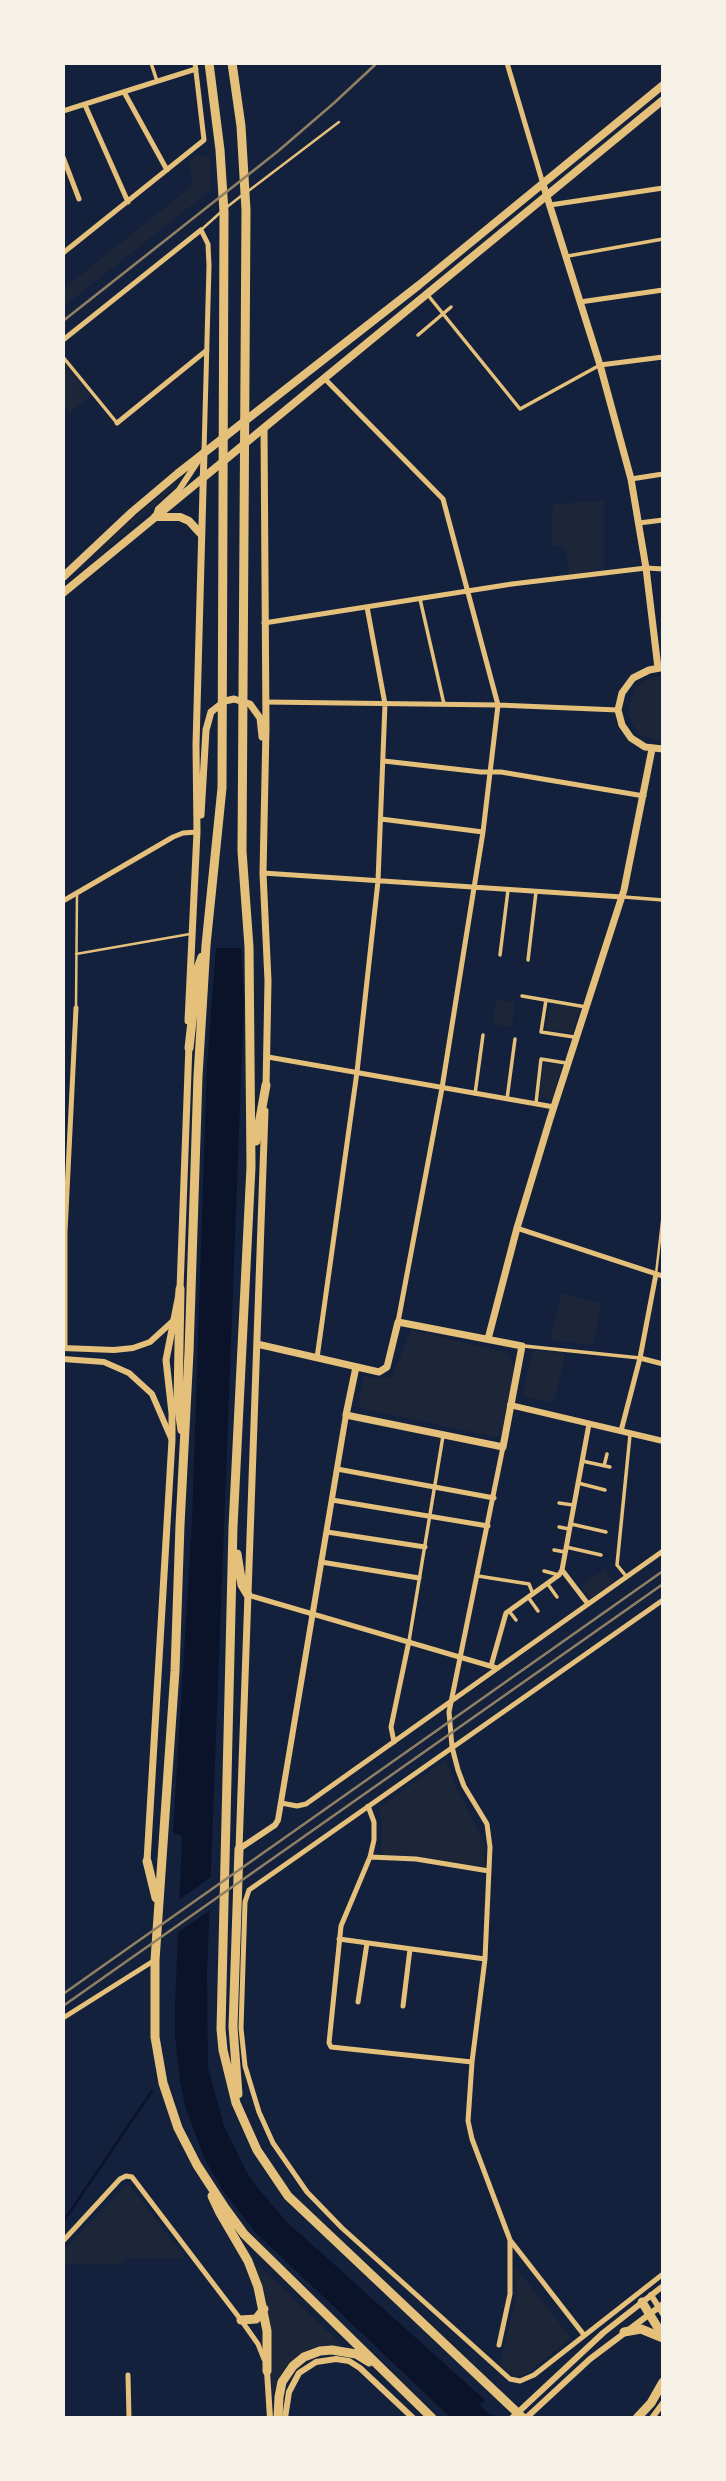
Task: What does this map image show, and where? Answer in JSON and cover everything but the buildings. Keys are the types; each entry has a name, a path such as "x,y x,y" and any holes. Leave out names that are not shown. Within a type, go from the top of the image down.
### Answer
{"highway":[{"path":"209,63 220,150 223,212 222,788 206,945 198,1076 185,1456 175,1671 155,1960 155,2037 158,2062 178,2128 187,2148 244,2234 432,2418"},
{"path":"232,63 241,127 246,210 242,851 249,947 251,1167 233,1527 223,2050 236,2103 257,2150 288,2196 521,2417"},
{"path":"189,1048 198,968 206,945"},
{"path":"251,1167 266,1085"},
{"path":"180,1289 178,1402 185,1456"},
{"path":"233,1527 241,1580 248,1595"},
{"path":"236,2103 238,2091 233,2027 239,1849"},
{"path":"147,1861 158,1907"},
{"path":"206,2179 219,2213 248,2261 264,2309 268,2344 267,2371"},
{"path":"642,2302 663,2337"},
{"path":"241,2320 256,2319 264,2309"},
{"path":"624,2332 641,2329 663,2337"},
{"path":"278,2418 280,2390 285,2377 297,2362 313,2353 332,2350 349,2352 382,2370"},
{"path":"637,2418 663,2382"}],"main road":[{"path":"63,576 132,512 204,452 419,285 663,85"},
{"path":"63,593 427,295 548,201 663,100"},
{"path":"543,184 600,365 631,479 661,668 640,673 633,678 622,693 618,710 626,732 637,743 652,749 663,749"},
{"path":"239,1849 268,1057 263,873 264,428"},
{"path":"147,1861 172,1440 166,1360 180,1289 191,934 197,832 196,745 204,452"},
{"path":"155,517 180,517 189,521 201,534"},
{"path":"197,832 202,800 206,730 211,712 217,706 234,699 250,704 256,710 260,718 265,773"},
{"path":"488,1339 517,1228 622,897 652,749"},
{"path":"257,1344 379,1372 386,1370 398,1322 522,1346 503,1447 346,1415 356,1367"}],"street":[{"path":"152,63 157,81"},
{"path":"508,63 543,184"},
{"path":"63,111 196,66 204,141 63,253"},
{"path":"124,92 167,170"},
{"path":"85,105 128,202"},
{"path":"63,157 79,199"},
{"path":"548,201 663,188"},
{"path":"63,340 201,230 208,244 209,266 204,452 179,490 158,509 155,517"},
{"path":"566,256 663,239"},
{"path":"580,302 663,290"},
{"path":"427,295 520,409 600,365 663,357"},
{"path":"418,335 451,307"},
{"path":"63,357 117,423 207,350"},
{"path":"324,379 443,499 498,705 483,832 442,1088 398,1322"},
{"path":"631,479 663,474"},
{"path":"639,523 663,520"},
{"path":"264,623 469,591 646,568 663,569"},
{"path":"420,599 444,704"},
{"path":"317,1358 357,1072 377,881 385,704 367,607"},
{"path":"265,702 498,705 618,710"},
{"path":"384,761 491,771 644,796"},
{"path":"381,819 483,832"},
{"path":"63,901 173,837 197,832"},
{"path":"263,873 663,900"},
{"path":"500,955 508,890"},
{"path":"528,960 536,892"},
{"path":"523,996 586,1007"},
{"path":"546,1000 541,1032 576,1037"},
{"path":"76,1008 64,1232 64,1348 133,1349 150,1342 173,1321"},
{"path":"475,1094 483,1035"},
{"path":"507,1099 515,1039"},
{"path":"268,1057 554,1107"},
{"path":"536,1104 541,1059 568,1063"},
{"path":"517,1228 660,1275 621,1431"},
{"path":"522,1346 640,1358 663,1364"},
{"path":"63,1359 104,1362 130,1373 152,1394 172,1440"},
{"path":"510,1405 663,1441"},
{"path":"239,1849 275,1825 281,1803 346,1415"},
{"path":"494,1667 503,1618 509,1610 560,1573 582,1461 581,1448 589,1424"},
{"path":"626,1576 617,1565 630,1433"},
{"path":"394,1742 391,1727 409,1641 444,1434"},
{"path":"503,1447 451,1701 452,1747 464,1786 486,1824 490,1847 485,1959 472,2062 470,2130 510,2240 584,2335"},
{"path":"604,1466 607,1454"},
{"path":"582,1461 610,1467"},
{"path":"337,1469 494,1498"},
{"path":"572,1470 580,1472"},
{"path":"578,1483 605,1490"},
{"path":"332,1500 488,1526"},
{"path":"559,1503 573,1505"},
{"path":"595,1529 596,1523"},
{"path":"559,1527 570,1526 606,1532"},
{"path":"327,1532 425,1547"},
{"path":"554,1550 565,1549 601,1555"},
{"path":"281,1803 297,1806 306,1804 451,1701 494,1667 663,1551"},
{"path":"588,1558 589,1552"},
{"path":"321,1562 419,1578"},
{"path":"544,1571 560,1573 588,1604"},
{"path":"478,1576 528,1584 538,1611"},
{"path":"547,1584 557,1597"},
{"path":"248,1595 494,1667"},
{"path":"663,1600 253,1887 247,1895 242,2042 251,2089 266,2130 286,2163 326,2212 510,2379 520,2381 534,2375 663,2274"},
{"path":"509,1610 516,1620"},
{"path":"368,1806 375,1832 370,1857 343,1919 329,2043 331,2047 472,2062"},
{"path":"370,1857 416,1859 489,1871"},
{"path":"339,1939 485,1959"},
{"path":"358,2002 367,1943"},
{"path":"403,2006 410,1949"},
{"path":"63,2018 155,1960"},
{"path":"63,2241 120,2179 132,2177 260,2349 267,2371 270,2418"},
{"path":"499,2345 510,2294 510,2240"},
{"path":"521,2417 603,2333 663,2286"},
{"path":"521,2417 610,2342 650,2314 662,2309 651,2295"},
{"path":"285,2418 289,2392 296,2377 311,2364 328,2359 349,2361 360,2368 413,2418"},
{"path":"128,2375 129,2418"},
{"path":"652,2418 663,2403"}],"lane":[{"path":"201,230 339,122"},
{"path":"76,1008 77,894"},
{"path":"76,954 191,934"},
{"path":"660,1275 663,1213"}],"shaded area":[{"path":"197,156 209,156 211,190 63,307 63,289 193,185 189,163"},
{"path":"63,361 91,396 69,413 63,405"},
{"path":"176,481 179,483 90,563 115,535"},
{"path":"604,501 604,570 569,574 566,548 551,545 553,504"},
{"path":"663,677 662,740 647,738 638,732 632,724 628,710 634,690 645,680"},
{"path":"216,948 241,948 244,1000 207,1974 208,2068 224,2126 256,2186 287,2222 485,2400 469,2418 451,2418 256,2233 224,2192 205,2160 185,2106 180,2080 175,2006 182,1836 173,1833 192,1520 207,1064"},
{"path":"496,1000 515,1002 512,1027 493,1024"},
{"path":"550,1004 580,1008 572,1033 546,1030"},
{"path":"543,1063 561,1065 553,1100 540,1098"},
{"path":"562,1293 601,1304 593,1345 550,1340"},
{"path":"411,1330 508,1353 514,1369 503,1431 499,1436 360,1408 358,1404 364,1376 385,1379 392,1377"},
{"path":"533,1350 565,1354 554,1403 522,1397"},
{"path":"605,1569 615,1582 590,1599 581,1586"},
{"path":"446,1760 485,1845 484,1867 381,1852 382,1823 378,1808"},
{"path":"128,2183 185,2258 124,2258 123,2265 63,2264 63,2250"},
{"path":"514,2265 571,2338 527,2374 514,2377 499,2366 517,2291"},
{"path":"257,2267 343,2346 331,2347 289,2365 274,2391 269,2320"}],"pier":[{"path":"214,1875 213,1908 176,1934 177,1901"}],"waterway":[{"path":"63,2222 152,2091"},
{"path":"460,2398 482,2418"},
{"path":"475,2412 499,2418"}],"railway":[{"path":"63,321 277,152 377,63"},
{"path":"63,1994 663,1571"},
{"path":"63,2006 663,1584"}]}
